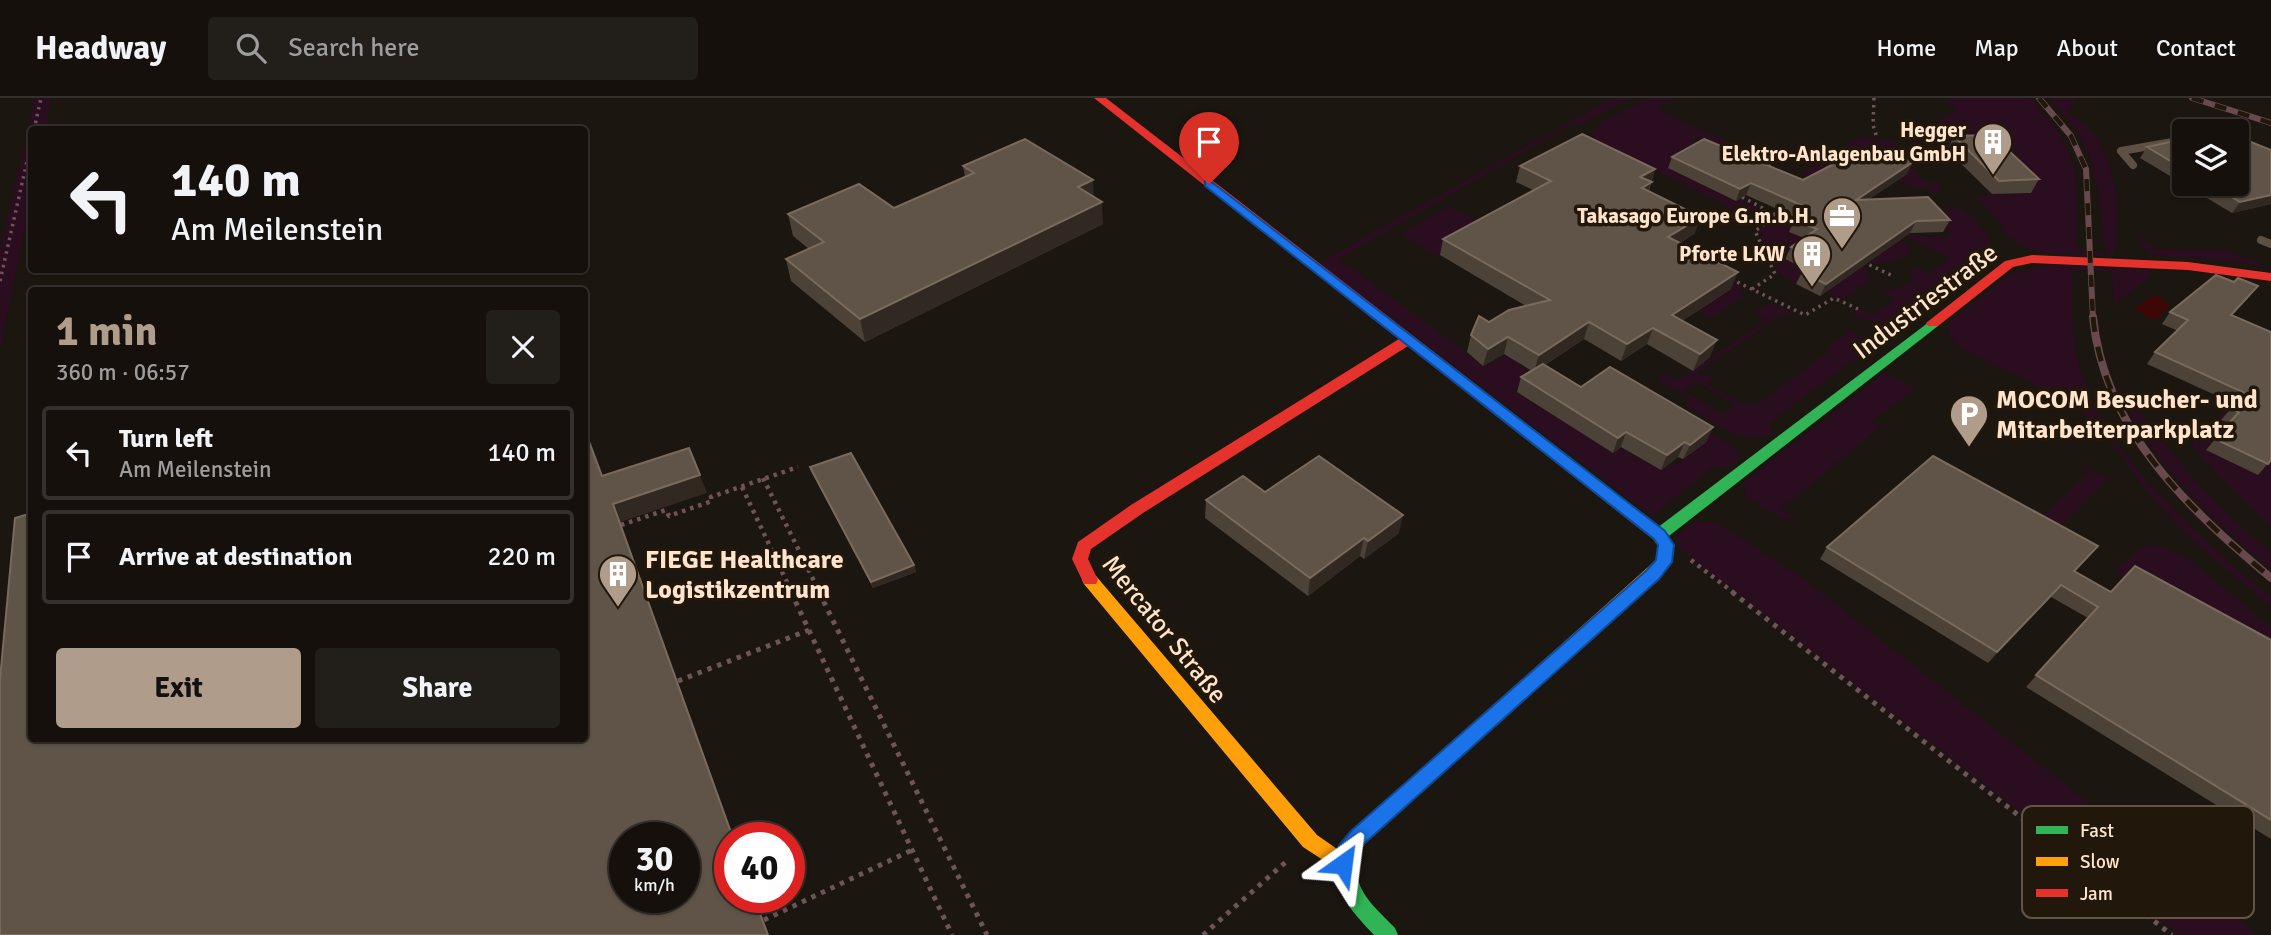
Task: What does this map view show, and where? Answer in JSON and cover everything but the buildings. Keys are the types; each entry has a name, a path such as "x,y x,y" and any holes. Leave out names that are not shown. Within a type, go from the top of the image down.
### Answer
{"street":[{"path":"1098,98 1661,536 1666,545 1666,556 1653,575 1358,837 1346,852 1344,878 1355,898 1388,935"},
{"name":"Industriestraße","path":"1661,536 2009,264 2032,260 2104,262 2225,269 2271,277"},
{"name":"Mercator Straße","path":"1343,864 1310,841 1096,590 1083,570 1080,559 1084,546 1137,509 1409,339"}],"lane":[{"path":"2133,165 2121,152 2172,142"},
{"path":"2261,240 2271,244"}],"path":[{"path":"35,126 41,98"},
{"path":"1874,98 1873,125 1877,138"},
{"path":"0,281 28,157"},
{"path":"1775,162 1767,167 1776,170"},
{"path":"1742,198 1797,226"},
{"path":"1751,289 1775,274 1755,231 1785,211"},
{"path":"1861,261 1891,275"},
{"path":"1720,273 1805,315 1834,298 1857,309"},
{"path":"621,525 666,510 669,516 712,500 711,497 798,467"},
{"path":"763,478 987,935"},
{"path":"743,486 952,935"},
{"path":"1661,536 2022,818"},
{"path":"678,681 809,630"},
{"path":"1203,935 1310,841"},
{"path":"764,920 912,850"},
{"path":"2150,918 2172,935"}],"shaded area":[{"path":"35,98 51,98 46,126 29,126"},
{"path":"1612,98 1630,98 1576,126 1572,124 1339,259 1486,367 1507,355 1541,350 1518,365 1534,376 1514,390 1612,452 1620,447 1635,457 1673,465 1684,459 1618,377 1737,449 1737,461 1728,468 1714,466 1652,516 1319,263"},
{"path":"1649,98 1674,98 1658,107 1666,111 1664,113 1769,160 1760,165 1698,137 1691,141 1695,143 1669,169 1736,201 1740,198 1759,208 1757,209 1760,211 1749,213 1747,218 1756,227 1720,202 1594,139 1592,132 1604,121"},
{"path":"1951,98 2029,98 2047,117 2069,151 2076,186 2078,251 2110,253 2104,245 2100,202 2092,165 2076,131 2047,98 2077,98 2068,112 2089,128 2098,141 2106,156 2115,188 2117,222 2114,255 2067,255 2038,251 2011,239 1999,228 2005,227 1975,196 2031,193 1995,158 2019,156 2003,141 1931,143 1912,132 1907,133 1926,147 1918,146 1910,141 1900,126 1904,130 1923,132 1957,109 1945,104 1952,100"},
{"path":"28,128 28,213 0,350 0,249"},
{"path":"1861,136 1886,140 1901,146 1892,147 1925,182 1936,182 1942,191 1932,193 1927,188 1909,187 1899,180 1906,174 1826,185 1801,174"},
{"path":"1449,206 1479,221 1461,241 1436,255 1401,235"},
{"path":"1945,207 1961,209 1973,218 1987,235 1992,253 2001,257 1993,264 1980,263 1900,324 1865,320 1852,314 1859,308 1873,315 1895,299 1882,292 1910,285 1915,267 1929,274 1949,259 1903,234 1948,238 1951,231 1942,223 1941,213 1949,211"},
{"path":"1776,220 1795,228 1790,232 1811,242 1786,259 1837,284 1863,266 1869,275 1867,282 1842,300 1804,279 1796,284 1787,279 1776,268 1758,232"},
{"path":"2135,233 2155,249 2227,250 2270,268 2225,260 2150,255"},
{"path":"1901,239 1910,247 1911,252 1893,263 1870,262"},
{"path":"2049,265 2148,270 2152,274 2114,306 2112,272 2072,270 2075,345 2088,391 2128,458 2155,490 2214,548 2271,597 2271,605 2224,568 2179,527 2144,487 2104,433 2085,415 2042,388 1971,354 1950,338 1947,324 2012,273"},
{"path":"1709,269 1737,284 1743,293 1741,298 1712,318 1698,310"},
{"path":"2153,295 2162,298 2169,306 2157,319 2151,319 2135,309"},
{"path":"1772,303 1796,316 1777,315 1778,320 1771,319 1772,323 1765,323 1766,327 1760,326 1761,330 1754,330 1755,334 1749,334 1750,338 1744,338 1745,342 1732,346 1733,351 1726,350 1727,354 1720,354 1722,358 1715,358 1715,362 1709,362 1710,366 1704,366 1705,370 1697,370 1699,375 1715,376 1706,383 1740,403 1761,404 1760,400 1768,400 1766,396 1773,396 1772,391 1779,392 1778,387 1785,387 1783,383 1791,383 1789,379 1802,375 1800,370 1807,371 1806,366 1813,366 1811,362 1818,362 1816,358 1824,358 1823,354 1829,354 1827,348 1849,331 1869,343 1874,355 1871,358 1857,357 1769,423 1773,432 1751,438 1739,435 1716,425 1685,405 1691,399 1657,380 1664,373 1678,380 1766,320 1754,313","holes":["1695,381 1735,404 1723,414 1683,391"]},
{"path":"1885,372 1916,388 1871,422 1880,427 1781,509 1798,519 1782,518 1747,498 1743,483"},
{"path":"2116,388 2125,391 2174,456 2211,497 2271,553 2271,569 2226,530 2183,487 2146,440"},
{"path":"2233,401 2247,408 2267,464 2271,460 2271,525 2220,477 2191,444"},
{"path":"2073,460 2114,481 2106,480 2059,527 2041,518 2090,472"},
{"path":"1696,521 1717,523 1802,578 2092,806 2022,806 2022,813 1678,547 1677,536"},
{"path":"2145,545 2160,546 2182,555 2271,628 2271,658 2115,572"},
{"path":"2158,918 2238,918 2255,935 2180,935"}],"railway":[{"path":"2039,98 2071,136 2086,169 2093,319"},
{"path":"2192,98 2271,123"},
{"path":"2093,317 2100,358 2114,396 2155,464 2210,524 2271,578"}],"traffic: fast":[{"path":"1659,535 1933,323"},
{"path":"1388,935 1358,902 1351,890 1346,866 1350,853 1358,837 1469,738"}],"traffic: slow":[{"path":"1469,738 1653,575 1664,562 1666,545 1659,535 1531,435"},
{"path":"1090,580 1310,841 1343,864"}],"traffic: jam":[{"path":"1099,98 1531,435"},
{"path":"1933,323 2009,264 2032,259 2188,266 2271,277"},
{"path":"1090,580 1080,559 1084,546 1137,509 1409,339"}],"place":[{"name":"Hegger Elektro-Anlagenbau GmbH","path":"1993,176"},
{"name":"Takasago Europe G.m.b.H.","path":"1842,250"},
{"name":"Pforte LKW","path":"1812,288"},
{"name":"MOCOM Besucher- und Mitarbeiterparkplatz","path":"1969,448"},
{"name":"FIEGE Healthcare Logistikzentrum","path":"618,608"}],"route":[{"path":"1209,184 1660,535 1666,545 1664,562 1653,575 1358,837 1346,852 1343,864"}]}
